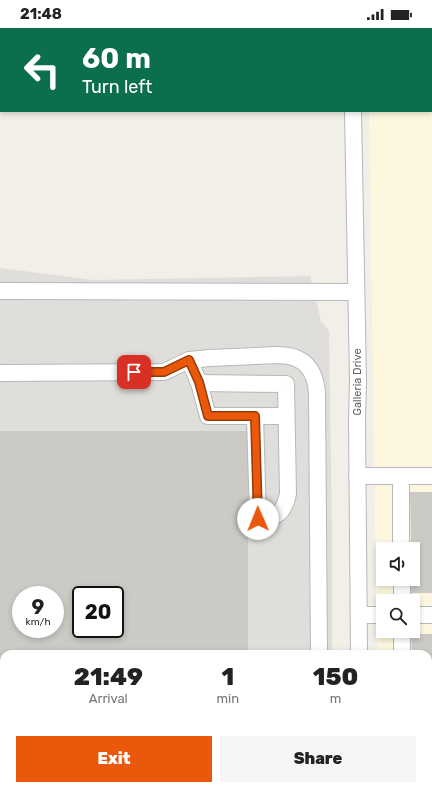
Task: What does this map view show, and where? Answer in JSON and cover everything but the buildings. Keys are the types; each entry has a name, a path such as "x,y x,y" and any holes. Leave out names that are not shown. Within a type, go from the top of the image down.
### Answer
{"street":[{"name":"Galleria Drive","path":"353,112 358,381 357,476 359,650"},
{"path":"0,291 356,292"},
{"path":"0,373 164,372 189,360 288,355 298,358 312,373 316,383 317,393 319,650"},
{"path":"189,360 199,382 208,416 286,416"},
{"path":"199,382 286,384 288,494 282,511 270,518 258,519 255,416"},
{"path":"357,476 432,476"},
{"path":"401,476 401,542"},
{"path":"359,615 376,615"},
{"path":"420,615 432,615"},
{"path":"402,638 402,650"}],"shaded area":[{"path":"369,112 432,112 432,650 377,650 377,638 420,638 420,594 376,594"},
{"path":"0,268 94,280 310,276 321,321 329,331 332,650 0,650"}],"route":[{"path":"134,372 164,372 189,360 199,382 208,416 255,416 258,519"}]}
